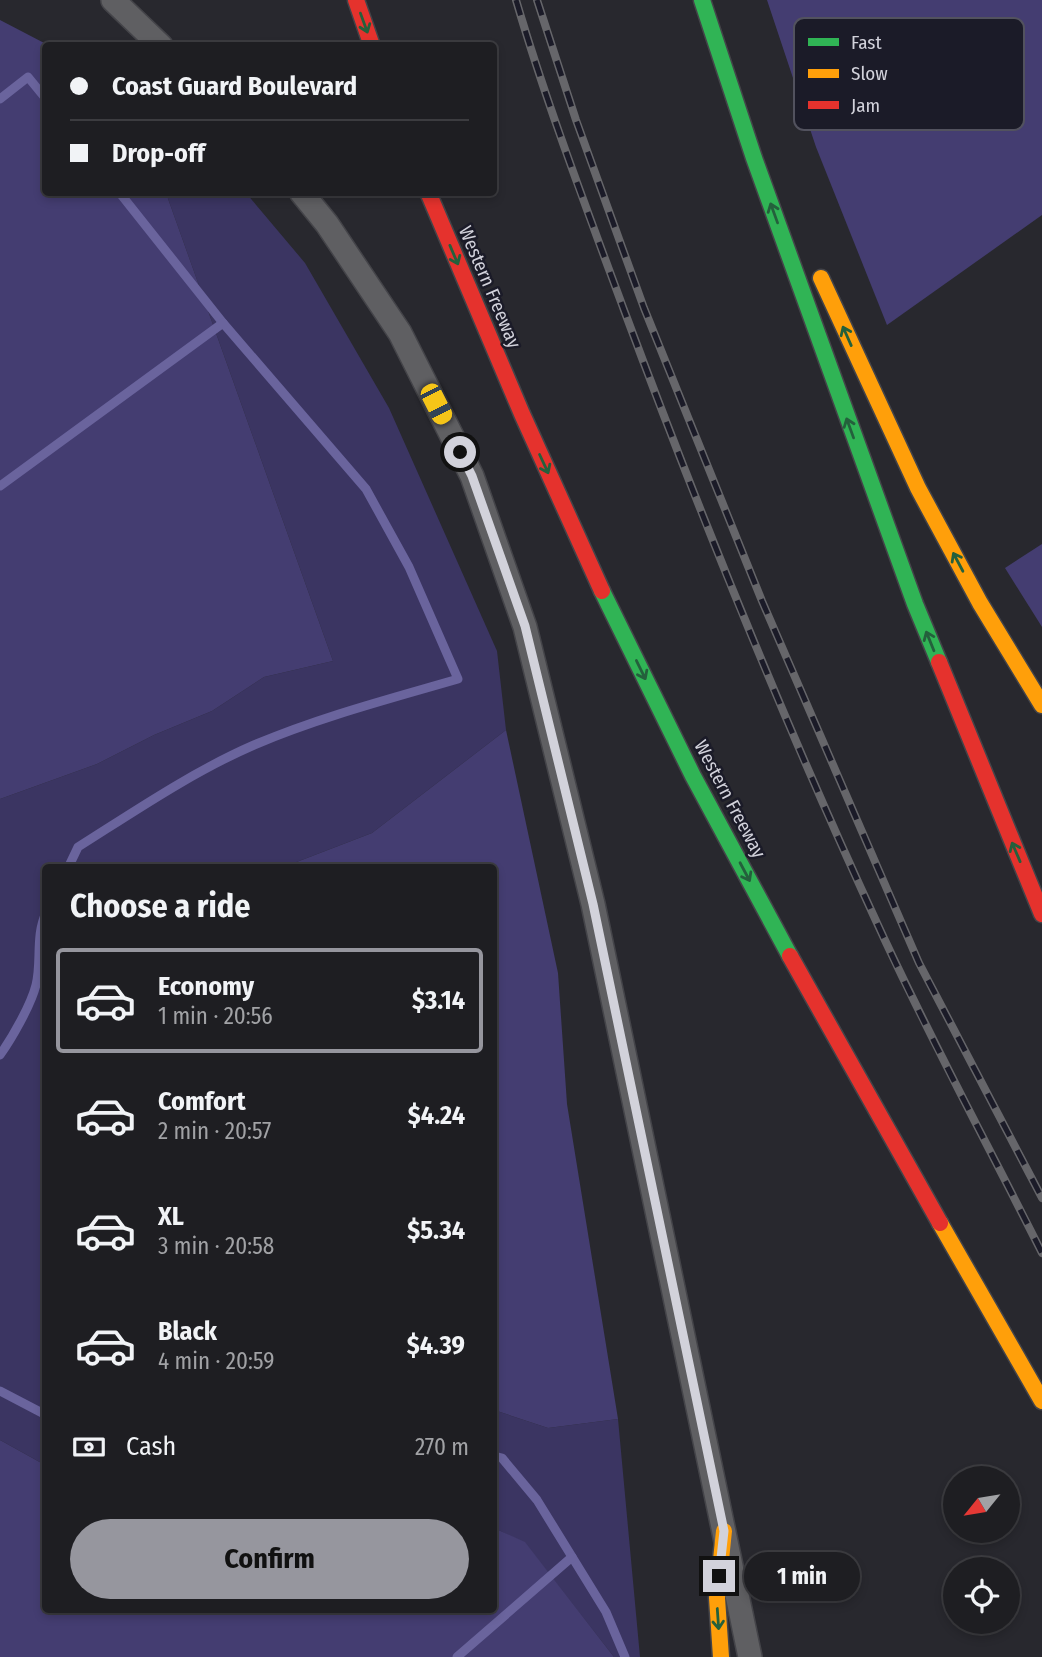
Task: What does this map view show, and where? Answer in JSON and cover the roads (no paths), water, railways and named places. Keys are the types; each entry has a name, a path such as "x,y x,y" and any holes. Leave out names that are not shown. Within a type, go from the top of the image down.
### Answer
{"main road":[{"path":"356,0 371,42"},
{"path":"702,0 758,170 910,591 1042,915"},
{"path":"708,0 780,181"},
{"name":"Western Freeway","path":"430,196 525,423 597,580 693,775 795,965 1042,1401"},
{"path":"817,268 918,488 980,603 1042,705"},
{"path":"721,1657 717,1598 724,1531"}],"street":[{"path":"113,0 157,42"},
{"path":"304,196 327,224 400,333 472,476 525,626 593,904 750,1657"}],"waterway":[{"path":"0,99 28,77 42,94"},
{"path":"122,196 223,323"},
{"path":"0,486 223,323 366,489 409,567 458,679 329,717 254,745 208,767 78,847 70,864"},
{"path":"0,1055 34,993 42,926"},
{"path":"0,1391 42,1413"},
{"path":"497,1457 502,1458 537,1500 606,1612 625,1657"},
{"path":"457,1657 572,1557"}],"railway":[{"path":"516,0 554,117 624,310 713,542 776,695 896,965 1042,1253"},
{"path":"537,0 576,120 644,308 762,601 919,963 1042,1198"}]}
